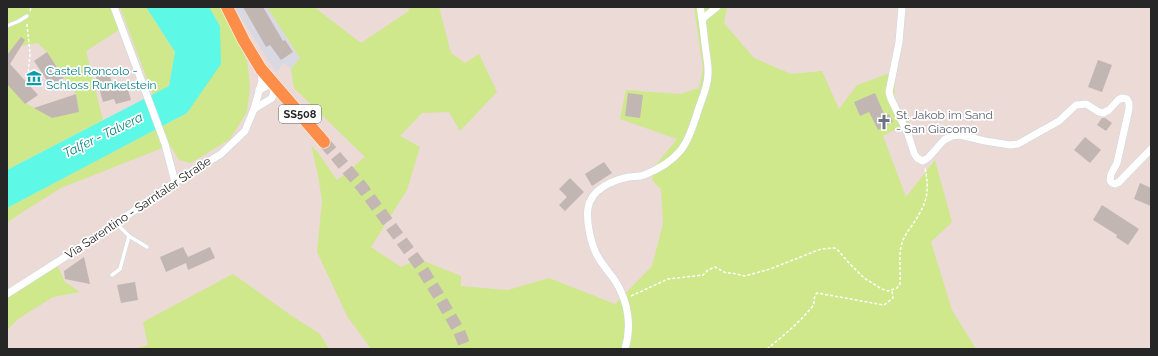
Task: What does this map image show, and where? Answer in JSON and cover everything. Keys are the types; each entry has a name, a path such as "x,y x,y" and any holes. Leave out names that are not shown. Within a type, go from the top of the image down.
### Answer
{"main road":[{"name":"SS508","path":"227,7 244,41 274,92 289,102 324,142"}],"street":[{"path":"114,7 165,144 175,182"},
{"path":"625,349 629,332 629,320 623,299 616,283 598,258 590,236 588,206 592,197 601,188 615,180 642,176 653,172 674,157 688,140 707,83 709,71 700,7"},
{"path":"702,19 717,7"},
{"path":"902,7 899,42 889,92 917,158 922,160 928,158 944,140 952,136 960,135 1010,145 1018,144 1059,121 1076,105 1086,104 1099,112 1102,112 1109,110 1118,100 1122,98 1127,99 1129,109 1117,163 1111,174 1110,180 1112,183 1115,184 1119,182 1151,148"},
{"name":"Via Sarentino - Sarntaler Straße","path":"7,294 116,223 175,182 221,154 245,132 254,109 262,81 261,69"},
{"path":"254,109 274,92 267,86 259,90"}],"lane":[{"path":"7,26 27,16"},
{"path":"116,223 129,236 147,247"},
{"path":"112,275 120,269 129,236"}],"path":[{"path":"27,16 30,54 28,74"},
{"path":"623,299 668,279 703,276 708,270 715,267 726,273 732,272 745,276 770,269 821,249 834,248 837,249 864,278 888,291 897,288 900,284 902,244 921,210 928,192 928,182 922,160"},
{"path":"767,349 786,334 814,305 814,297 817,292 884,305 893,298 892,290"}],"shaded area":[{"path":"234,7 267,7 300,59 291,69 284,63 276,72"}],"green space":[{"path":"7,7 110,7 119,30 86,51 103,120 7,170 7,84 24,102 52,118 79,112 76,94 47,52 38,43 13,47 7,55"},
{"path":"120,7 146,7 175,52 169,86 153,95"},
{"path":"209,7 220,7 247,60 250,87 247,112 230,139 191,163 179,160 170,145 61,188 7,223 7,208 187,113 220,26"},
{"path":"267,7 314,7 361,43 409,11 408,7 439,7 451,53 465,63 479,54 497,92 460,131 449,112 422,113 400,136 420,147 407,190 371,247 401,267 419,259 461,276 461,286 508,290 549,278 615,304 652,266 663,224 661,189 652,180 654,167 677,139 620,119 626,90 680,94 699,88 703,69 694,7 727,7 724,23 754,58 791,74 822,71 839,109 857,85 896,71 894,101 909,122 883,136 906,197 935,160 952,222 931,242 952,310 976,349 371,349 347,316 317,252 322,201 311,145 337,180 365,157 294,88 291,69 300,58"},
{"path":"56,263 65,282 80,292 53,297 18,319 7,330 7,294"},
{"path":"233,274 320,334 329,349 134,349 148,345 143,322"}],"water":[{"name":"Talfer - Talvera","path":"146,7 209,7 220,26 221,64 187,113 7,208 7,170 169,86 175,52"}],"building":[{"path":"243,7 263,7 283,41 285,40 293,52 281,60 270,45 266,47"},
{"path":"21,37 25,40 10,64 38,95 25,104 7,84 7,55"},
{"path":"47,52 64,78 51,86 34,61"},
{"path":"1098,60 1112,65 1102,92 1088,87"},
{"path":"108,69 113,87 126,83 131,100 116,104 114,99 103,102 95,73"},
{"path":"628,93 643,95 640,118 625,116"},
{"path":"875,93 885,116 889,114 893,122 878,130 869,112 860,116 854,102"},
{"path":"76,94 79,112 52,118 34,108"},
{"path":"1102,118 1105,118 1112,123 1106,131 1097,125"},
{"path":"1085,137 1101,150 1090,163 1074,150"},
{"path":"604,162 612,173 592,186 585,174"},
{"path":"570,178 584,192 565,211 559,205 567,197 559,189"},
{"path":"1140,183 1151,188 1151,206 1134,199"},
{"path":"1102,205 1139,229 1128,245 1116,237 1117,235 1093,220"},
{"path":"183,247 188,257 210,247 215,258 188,270 186,263 166,272 160,257"},
{"path":"84,257 90,284 65,279 64,271"},
{"path":"135,282 138,300 121,303 117,285"}],"tunnel":[{"path":"324,142 362,187 421,267 459,331 466,349"}],"place":[{"name":"Castel Roncolo - Schloss Runkelstein","path":"34,78"},
{"name":"St. Jakob im Sand - San Giacomo","path":"884,122"}]}
